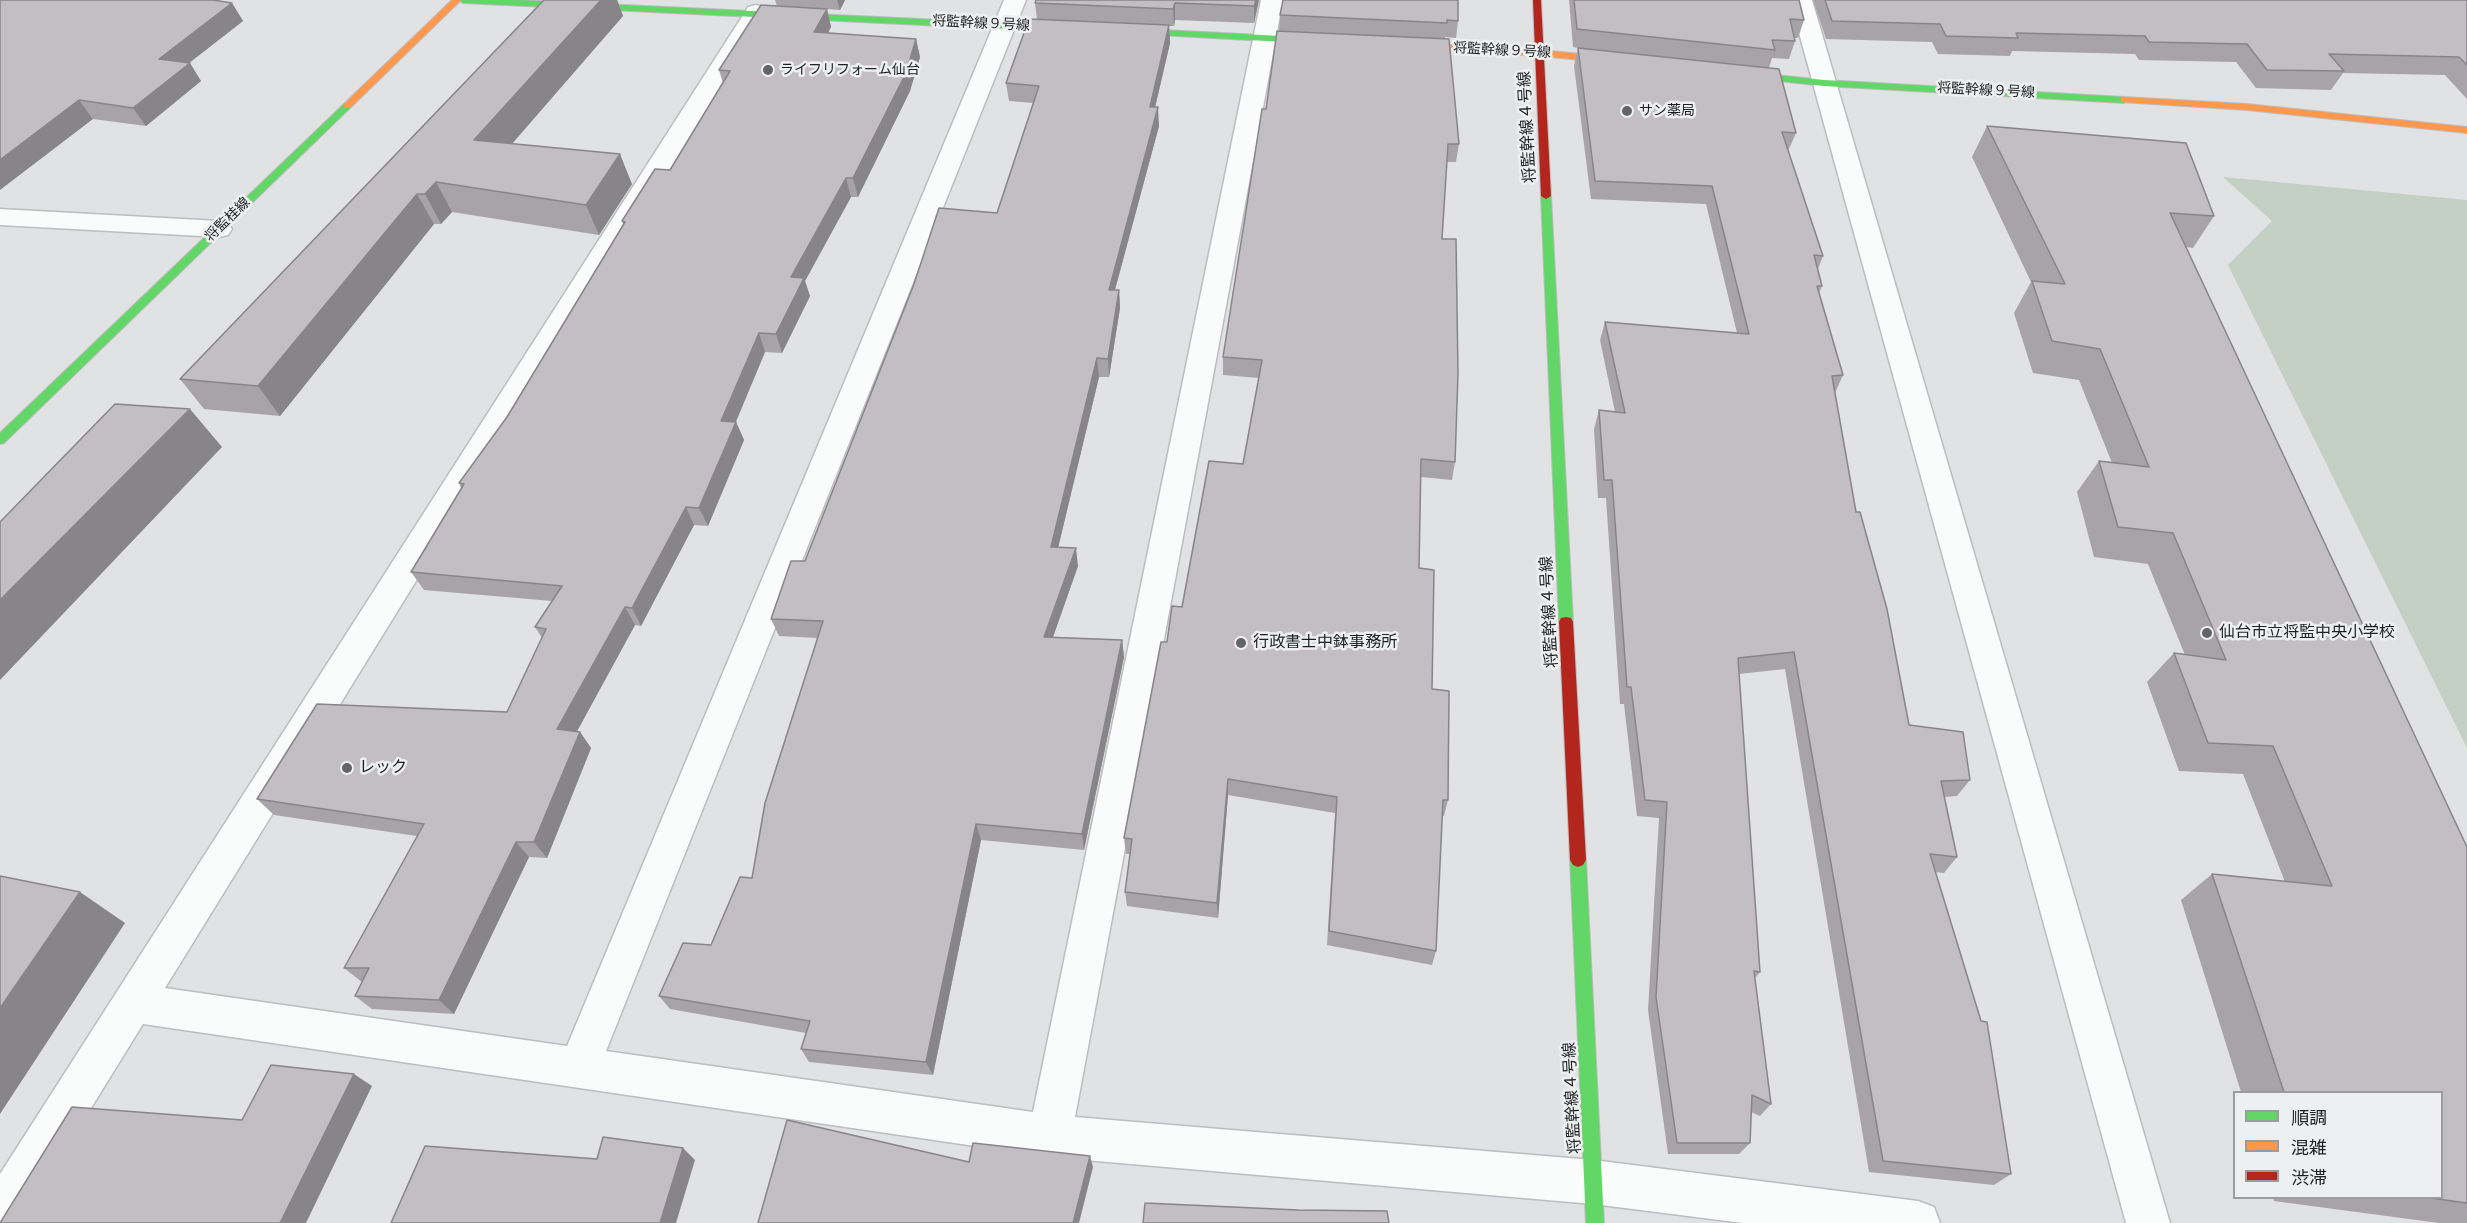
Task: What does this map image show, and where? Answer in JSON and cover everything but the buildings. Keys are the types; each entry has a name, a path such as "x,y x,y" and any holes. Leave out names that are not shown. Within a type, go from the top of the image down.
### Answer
{"street":[{"name":"将監桂線","path":"0,441 457,0"},
{"name":"将監幹線９号線","path":"463,0 756,12 1010,13 1087,30"},
{"path":"1050,1136 1272,0"},
{"name":"将監幹線４号線","path":"1537,0 1594,1203"},
{"path":"1802,0 2148,1223"},
{"path":"0,1214 756,12"},
{"path":"578,1068 1010,13"},
{"path":"1110,31 1333,42"},
{"name":"将監幹線９号線","path":"1391,45 1541,53 1635,63"},
{"name":"将監幹線９号線","path":"1718,72 1824,83 2247,107 2467,130"},
{"path":"0,217 219,229"},
{"path":"132,1003 1050,1136 1594,1203 1918,1223"}],"shaded area":[{"path":"2223,177 2467,200 2467,748 2228,265 2272,221"}],"traffic: fast":[{"path":"463,0 1069,29"},
{"path":"1124,31 1321,41"},
{"path":"1737,74 1824,83 2124,100"},
{"path":"0,440 347,106"},
{"path":"1546,196 1566,622"},
{"path":"1578,860 1595,1223"}],"traffic: slow":[{"path":"347,106 457,0"},
{"path":"1405,46 1541,53 1620,61"},
{"path":"2124,100 2247,107 2467,130"}],"traffic: jam":[{"path":"1537,0 1546,196"},
{"path":"1566,622 1578,860"}],"place":[{"name":"ライフリフォーム仙台","path":"768,70"},
{"name":"サン薬局","path":"1627,111"},
{"name":"仙台市立将監中央小学校","path":"2207,633"},
{"name":"行政書士中鉢事務所","path":"1241,643"},
{"name":"レック","path":"347,768"}]}
